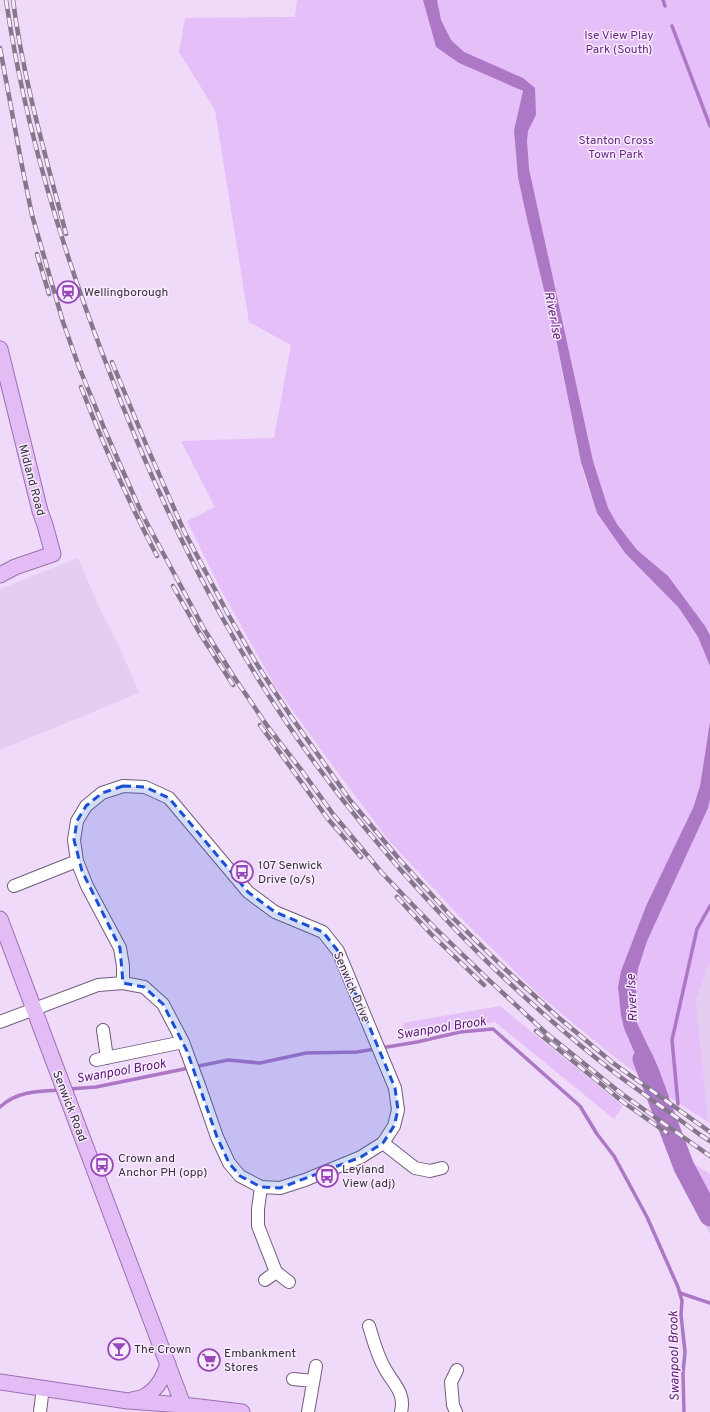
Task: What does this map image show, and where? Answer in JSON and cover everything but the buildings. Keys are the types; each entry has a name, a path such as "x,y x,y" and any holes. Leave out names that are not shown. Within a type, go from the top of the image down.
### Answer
{"main road":[{"name":"Midland Road","path":"0,349 40,511 53,554 15,567 0,575"},
{"name":"Senwick Road","path":"0,919 168,1364 183,1408"},
{"path":"128,1401 146,1396 155,1388 163,1378 168,1364"},
{"path":"0,1382 183,1408 242,1412"}],"street":[{"name":"Senwick Drive","path":"0,1022 98,985 123,983 144,987 163,1004 185,1047 217,1137 229,1164 240,1176 261,1187 280,1188 305,1180 361,1157 383,1143 394,1126 398,1110 395,1088 338,951 323,932 275,912 248,892 169,798 145,787 123,786 102,793 86,806 77,821 74,840 77,861 87,886 120,948 123,966 123,983"},
{"path":"14,886 77,861"},
{"path":"103,1030 102,1059 185,1047"},
{"path":"383,1143 416,1168 430,1171 442,1168"},
{"path":"261,1187 258,1209 258,1226 276,1272 289,1282"},
{"path":"265,1280 276,1272"},
{"path":"369,1326 383,1367 398,1388 403,1404 401,1412"},
{"path":"308,1412 316,1366"},
{"path":"456,1412 453,1405 450,1382 457,1370"},
{"path":"293,1379 313,1382"},
{"path":"40,1412 43,1387"}],"highlighted area":[{"path":"123,786 145,787 169,798 248,892 275,912 323,932 338,951 395,1088 398,1110 394,1126 383,1143 361,1157 280,1188 261,1187 240,1176 229,1163 217,1137 187,1051 163,1004 144,987 123,983 120,948 82,871 74,840 77,821 86,806 102,793"}],"shaded area":[{"path":"78,558 139,693 0,750 0,589"},
{"path":"710,962 710,1123 708,1122 696,1001"}],"green space":[{"path":"297,0 423,0 436,47 459,63 523,91 514,130 527,219 550,312 583,472 597,513 625,553 679,608 698,637 710,666 710,724 700,786 693,808 646,906 621,971 618,987 621,1016 624,1028 646,1080 612,1055 538,994 463,920 390,842 275,686 222,592 187,521 215,507 181,441 274,438 291,345 249,322 215,110 179,52 185,18 295,17"},
{"name":"Stanton Cross Town Park","path":"431,0 710,0 710,648 701,628 636,559 585,469 518,135 529,84 454,54"},
{"path":"710,732 710,962 696,1001 708,1122 669,1097 649,1075 630,1023 629,967 697,813"},
{"path":"500,1006 623,1106 614,1119 495,1022 406,1036 403,1023"},
{"path":"668,1148 710,1174 710,1234"}],"water":[{"path":"423,0 437,0 441,20 451,40 464,52 523,78 535,88 536,115 528,131 527,141 529,169 593,461 608,508 617,524 637,550 668,576 705,626 710,635 710,666 698,637 679,608 625,553 597,513 581,462 557,344 518,177 514,130 523,91 459,63 436,47"},
{"path":"710,722 710,799 708,808 647,941 638,969 636,984 637,1023 658,1067 669,1097 646,1080 624,1028 621,1016 618,987 621,971 646,906 693,808 700,786"}],"waterway":[{"path":"663,0 665,6"},
{"path":"672,26 710,126"},
{"path":"678,1104 672,1040 697,929 710,906"},
{"name":"Swanpool Brook","path":"69,1089 96,1087 228,1060 260,1063 306,1053 357,1052 417,1042 460,1032 493,1029 580,1106 597,1134 614,1156 647,1217 678,1287 682,1301 681,1315 685,1352 683,1373 684,1412"},
{"name":"River Ise","path":"643,1059 684,1167 710,1216"},
{"name":"Swanpool Brook","path":"0,1107 21,1095 61,1090"},
{"path":"680,1293 710,1303"}],"railway":[{"path":"6,0 23,93 46,184 59,229 90,319 145,461 174,525 206,588 244,656 290,728 341,798 424,896 471,946 557,1026 586,1050 615,1073 710,1141"},
{"path":"13,0 17,30 29,88 66,234"},
{"path":"0,48 32,215 63,322 79,367 142,514 204,629 234,677 268,727 333,814 382,873 435,928 546,1033 622,1094 710,1156"},
{"path":"37,254 49,294"},
{"path":"112,362 184,531 228,614 258,666 290,715 350,800 400,860 450,915 504,968 558,1017 613,1063 710,1132"},
{"path":"81,387 116,472 157,556"},
{"path":"173,586 199,632 233,685"},
{"path":"260,725 328,819 361,857"},
{"path":"397,897 431,934 484,985"},
{"path":"536,1031 623,1102 667,1133"}],"place":[{"name":"Wellingborough","path":"68,292"},
{"name":"107 Senwick Drive (o/s)","path":"242,872"},
{"name":"Crown and Anchor PH (opp)","path":"102,1165"},
{"name":"Leyland View (adj)","path":"327,1176"},
{"name":"The Crown","path":"119,1349"},
{"name":"Embankment Stores","path":"209,1360"}],"park label":[{"name":"Ise View Play Park (South)","path":"619,42"}]}
